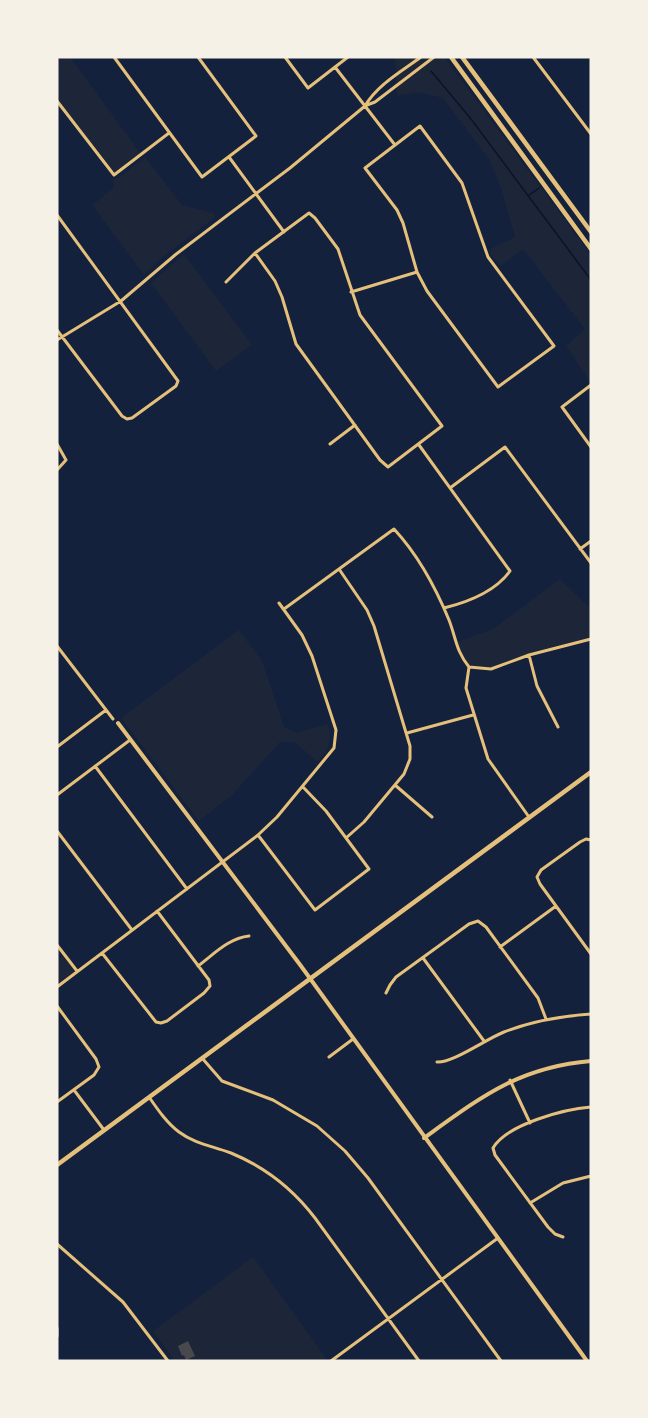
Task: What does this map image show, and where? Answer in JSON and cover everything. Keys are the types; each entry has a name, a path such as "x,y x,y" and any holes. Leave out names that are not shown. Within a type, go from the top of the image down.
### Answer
{"main road":[{"path":"451,57 591,249"},
{"path":"462,57 591,232"},
{"path":"57,1165 591,772"}],"street":[{"path":"114,57 202,177 256,136 198,57"},
{"path":"285,57 308,88 348,57"},
{"path":"365,106 370,97 421,57"},
{"path":"57,340 121,301 175,255 365,106 375,102 434,57"},
{"path":"533,57 591,134"},
{"path":"335,67 395,145"},
{"path":"57,101 114,175 169,133"},
{"path":"420,126 462,183 488,257 554,346 498,387 427,291 417,272 397,210 365,168 420,126"},
{"path":"229,157 284,232"},
{"path":"226,282 255,253 309,213 338,249 351,292 367,327 442,426 388,467 380,460 296,344 275,281 255,253"},
{"path":"57,215 178,381 176,386 132,418 127,419 122,416 57,330"},
{"path":"351,292 417,272"},
{"path":"591,385 562,407 591,447"},
{"path":"330,444 356,425"},
{"path":"57,444 66,460 57,470"},
{"path":"418,445 510,571 505,579 474,599 444,608"},
{"path":"450,488 505,447 591,563"},
{"path":"284,609 394,529 420,560 444,608 460,657 469,667 490,669 529,655 591,640"},
{"path":"580,549 591,541"},
{"path":"339,568 371,618 407,733 410,759 407,769 395,785 364,822 346,838"},
{"path":"57,987 258,835 277,817 334,748 336,730 312,656 302,635 279,603"},
{"path":"57,646 113,719"},
{"path":"529,655 537,686 558,727"},
{"path":"469,667 466,688 488,759 529,817"},
{"path":"57,747 106,710"},
{"path":"407,733 473,715"},
{"path":"118,723 310,979 587,1361"},
{"path":"57,795 130,740"},
{"path":"95,766 187,889"},
{"path":"395,785 432,817"},
{"path":"258,835 315,910 369,869 321,804 302,787"},
{"path":"57,831 132,930"},
{"path":"590,840 580,842 542,870 537,877 540,885 591,954"},
{"path":"500,946 556,906"},
{"path":"102,952 152,1018 159,1023 167,1021 210,986 207,978 157,911"},
{"path":"386,993 393,981 469,924 478,921 486,927 538,998 546,1019"},
{"path":"198,966 229,943 249,936"},
{"path":"57,945 77,971"},
{"path":"423,958 484,1041"},
{"path":"57,1006 96,1059 99,1067 94,1075 57,1102"},
{"path":"437,1062 448,1061 484,1041 513,1029 546,1019 591,1014"},
{"path":"328,1057 353,1040"},
{"path":"202,1058 222,1081 281,1103 331,1138 363,1171 501,1361"},
{"path":"424,1138 478,1099 510,1080 548,1067 591,1061"},
{"path":"510,1080 530,1123"},
{"path":"74,1090 104,1130"},
{"path":"149,1097 169,1123 184,1136 246,1160 273,1176 291,1191 315,1218 419,1361"},
{"path":"563,1237 551,1230 495,1155 493,1148 509,1134 530,1123 559,1112 591,1107"},
{"path":"530,1203 563,1183 591,1176"},
{"path":"334,1360 498,1238"},
{"path":"57,1244 123,1302 168,1361"}],"shaded area":[{"path":"57,57 70,57 141,154 114,175 57,101"},
{"path":"395,57 444,57 591,255 591,378 589,380 566,346 585,329 523,249 501,266 491,255 490,249 515,237 501,188 489,159 443,98 419,92 397,96"},
{"path":"145,157 182,205 213,213 215,217 165,255 144,275 92,205 114,188 114,179 120,177"},
{"path":"184,254 252,345 216,371 151,283"},
{"path":"560,579 591,609 591,639 529,655 491,669 469,667 460,657 455,643 495,628"},
{"path":"239,630 262,661 284,727 297,733 328,724 329,744 325,754 318,762 294,742 280,742 233,794 199,821 121,718"},
{"path":"64,955 77,971 57,987 57,961"},
{"path":"253,1257 326,1358 322,1361 175,1361 153,1331"}],"building":[{"path":"188,1341 195,1356 186,1360 178,1346"}],"waterway":[{"path":"431,71 471,119 591,280"},
{"path":"528,196 539,188"}]}
